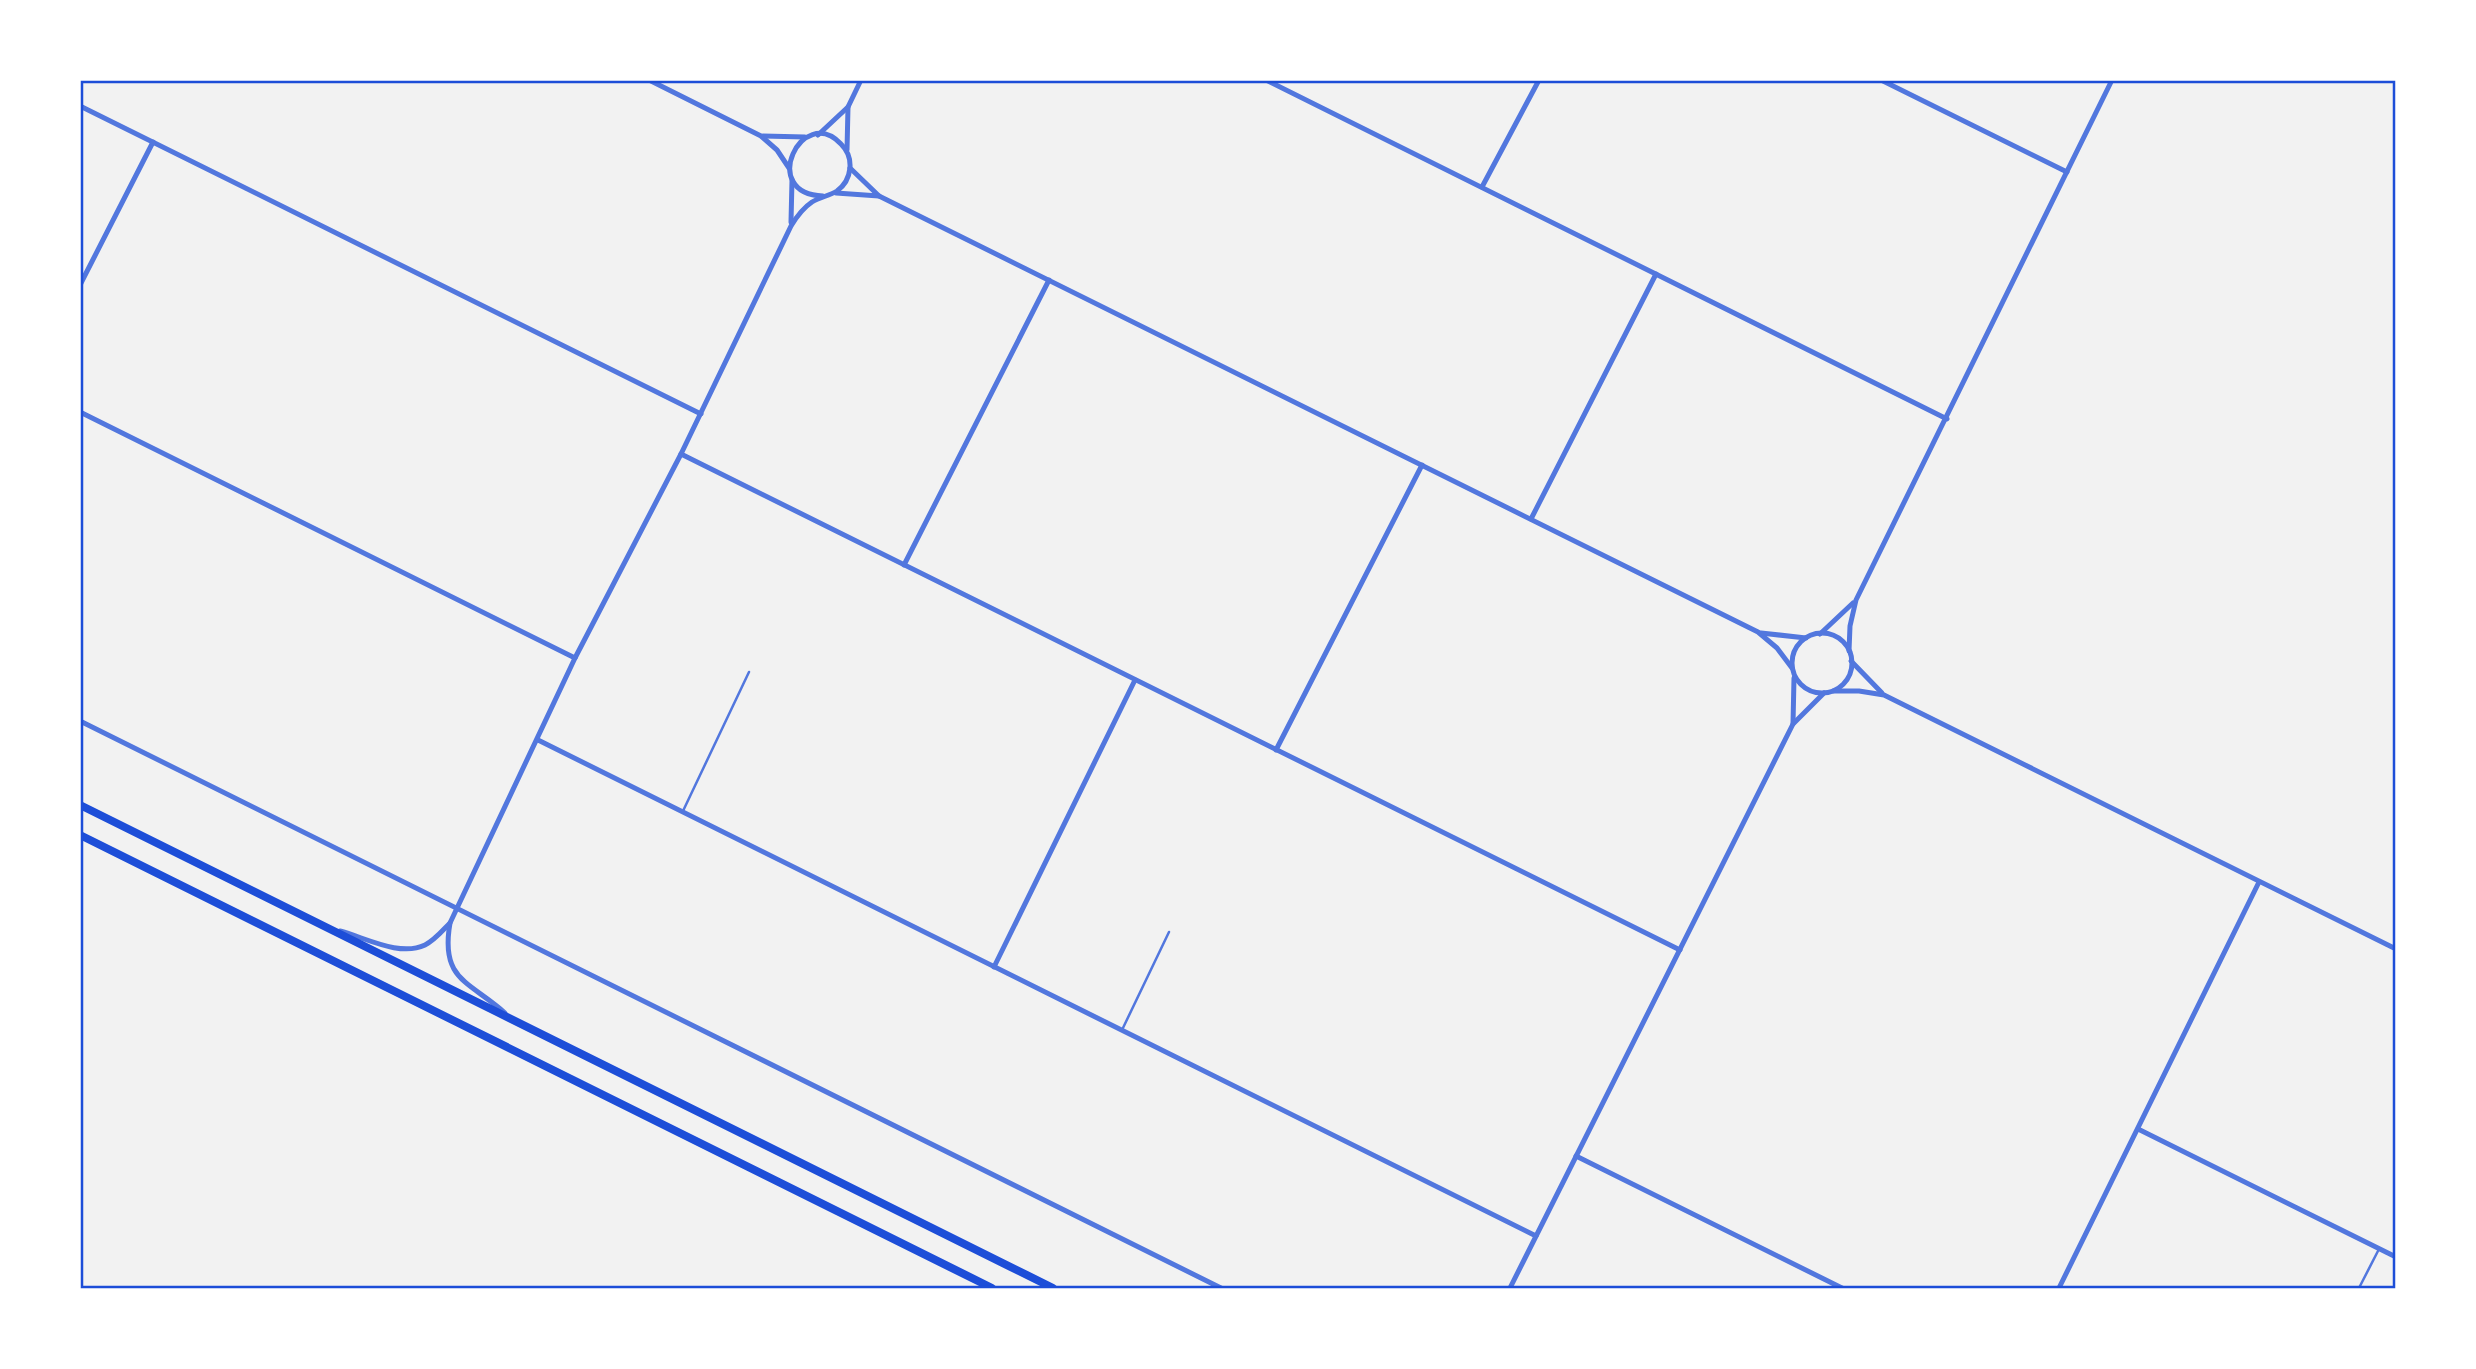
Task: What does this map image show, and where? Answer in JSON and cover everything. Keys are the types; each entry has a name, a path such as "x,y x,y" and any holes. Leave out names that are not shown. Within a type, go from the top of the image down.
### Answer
{"main road":[{"path":"80,805 1053,1289"},
{"path":"80,835 992,1289"}],"street":[{"path":"649,80 761,136 777,150 789,168 796,186 808,194 822,196"},
{"path":"818,135 848,107 861,80"},
{"path":"1266,80 1947,418"},
{"path":"1482,187 1539,80"},
{"path":"1881,80 2067,172"},
{"path":"1833,691 1845,682 1851,668 1850,626 1856,600 2112,80"},
{"path":"80,106 701,414"},
{"path":"833,193 847,180 850,168 848,107"},
{"path":"761,136 825,135 839,142 848,153"},
{"path":"789,168 794,149 808,137"},
{"path":"80,285 153,142"},
{"path":"850,168 879,196 1758,632 1777,648 1806,688 1824,693 1859,691 1884,695 2396,949"},
{"path":"791,226 792,179"},
{"path":"329,929 392,947 409,949 431,941 450,923 575,659 701,414 791,226 804,208 822,196 833,193 879,196"},
{"path":"1531,519 1656,274"},
{"path":"904,565 1049,280"},
{"path":"80,412 575,659"},
{"path":"681,454 1679,950"},
{"path":"1276,750 1422,465"},
{"path":"1820,634 1856,600"},
{"path":"1758,632 1782,637 1807,638 1820,634 1834,636 1849,651"},
{"path":"1793,724 1793,671 1797,647 1807,638"},
{"path":"1851,661 1884,695"},
{"path":"994,967 1135,680"},
{"path":"1510,1289 1793,724 1824,693"},
{"path":"80,721 1222,1289"},
{"path":"538,740 1536,1236"},
{"path":"2059,1289 2259,882"},
{"path":"450,923 447,946 452,968 463,981 510,1018"},
{"path":"2138,1129 2396,1258"},
{"path":"1576,1156 1842,1289"}],"lane":[{"path":"683,812 749,672"},
{"path":"1122,1030 1169,932"},
{"path":"2358,1289 2379,1249"}]}
